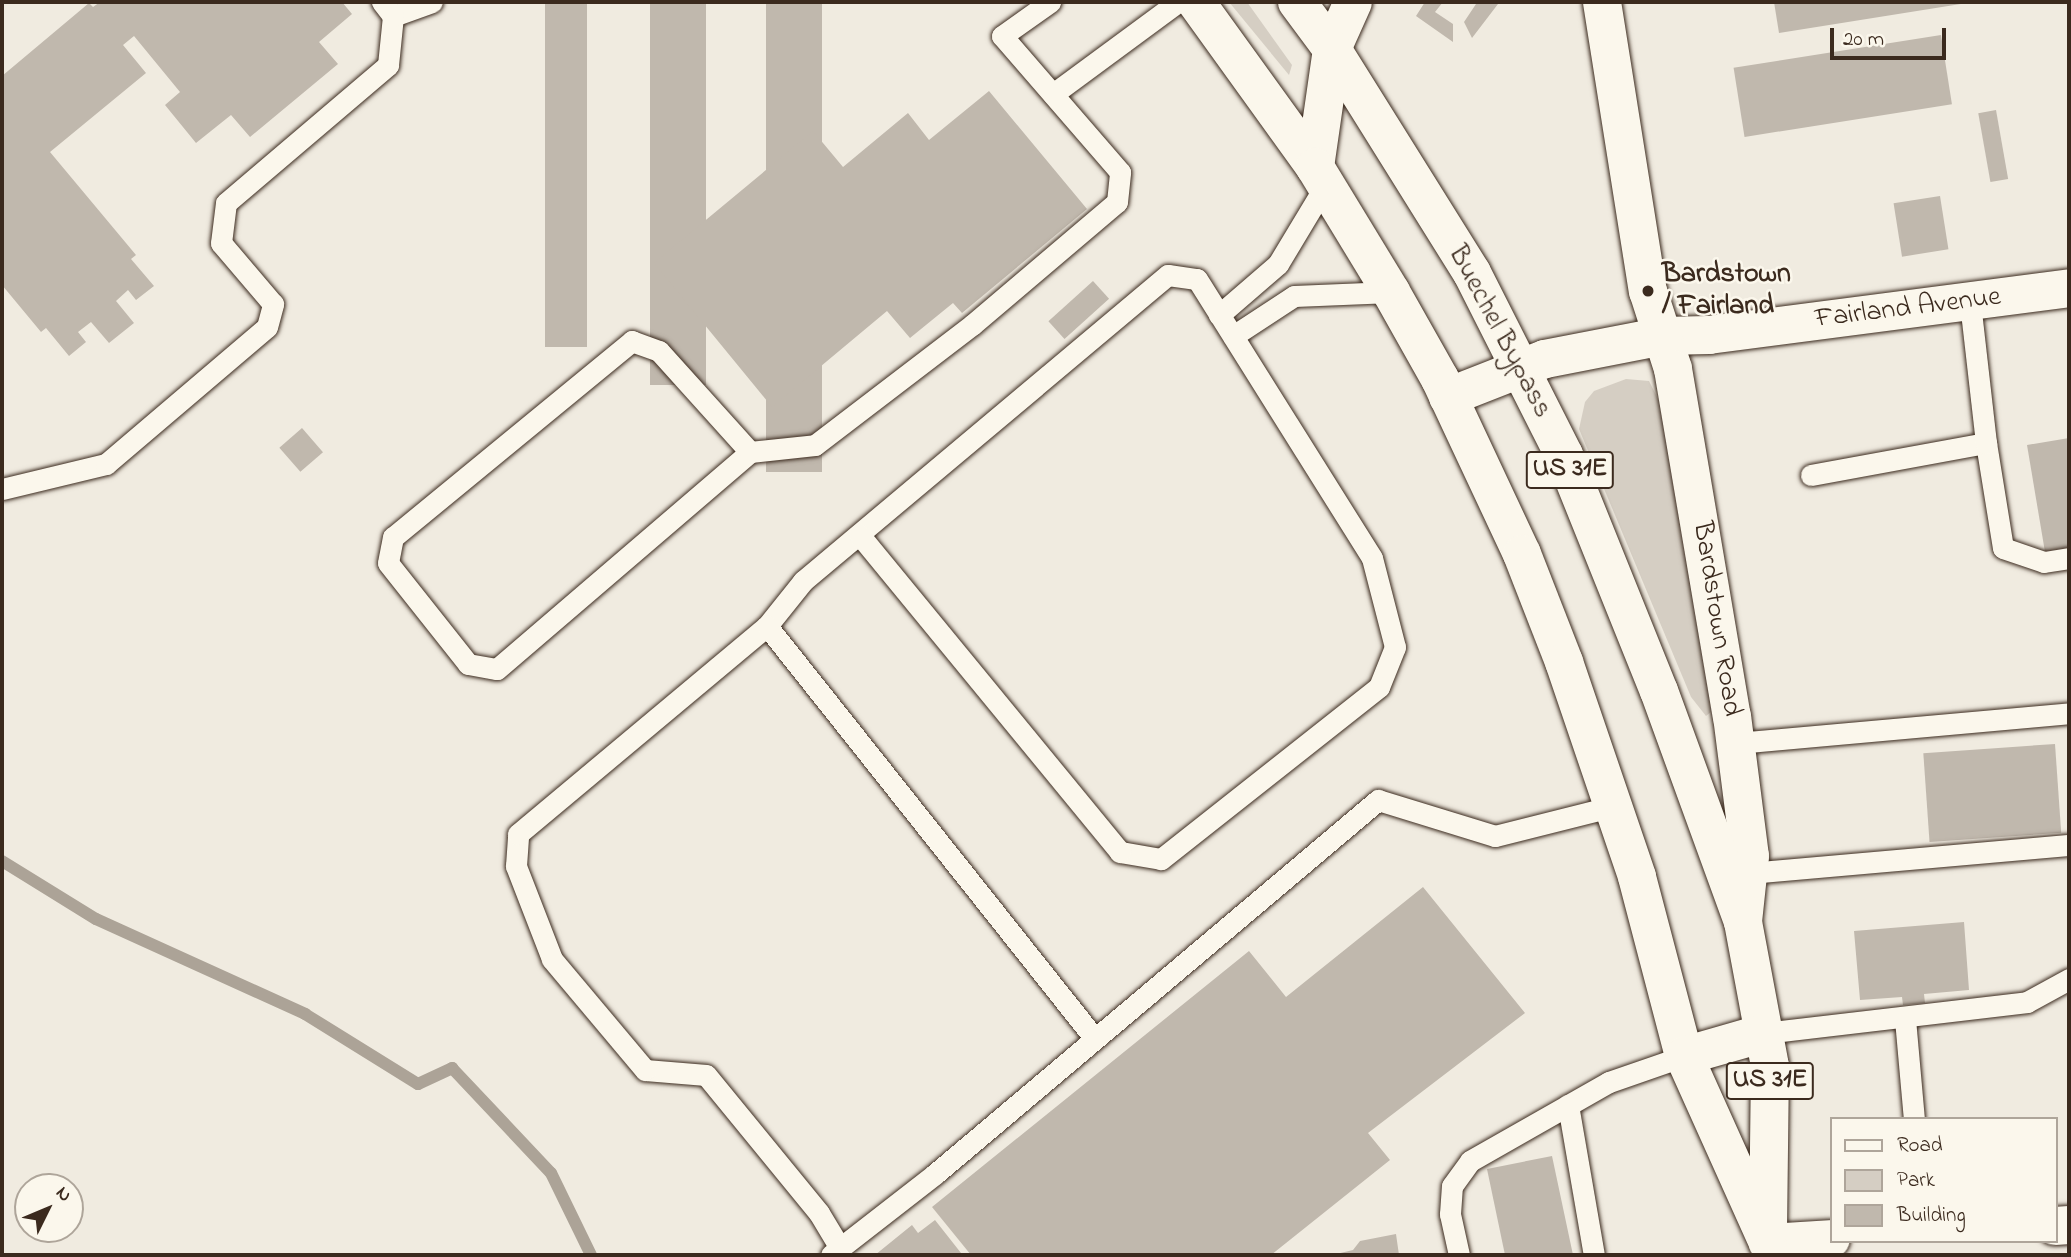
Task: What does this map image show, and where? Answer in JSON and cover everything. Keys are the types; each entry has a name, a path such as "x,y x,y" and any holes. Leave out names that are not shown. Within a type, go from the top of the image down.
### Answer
{"main road":[{"name":"US 31E","path":"1196,2 1320,176 1391,292 1448,397 1522,554 1614,806 1684,1056 1769,1249"},
{"name":"Buechel Bypass","path":"1297,2 1332,49 1472,273 1518,370 1564,455 1604,551 1743,922"},
{"path":"1320,176 1332,49 1353,2"},
{"name":"Bardstown Road","path":"1602,2 1648,291 1676,383 1736,743 1748,873 1743,922 1770,1066 1769,1249"},
{"name":"Fairland Avenue","path":"1448,397 1545,359 1663,336 1709,335 2069,288"},
{"path":"1684,1056 1764,1033"},
{"path":"1769,1249 1829,1239"}],"lane":[{"path":"2,489 106,464 267,327 272,304 221,243 226,203 388,65 387,9 432,2"},
{"path":"750,452 659,351 632,341 393,537 388,563 468,664 497,669 750,452 815,445 972,325 1117,202 1120,172 1002,36 1050,2"},
{"path":"1053,94 1178,2"},
{"path":"1219,315 1278,264 1320,176"},
{"path":"859,534 1120,852 1161,859 1379,687 1395,647 1372,558 1197,279 1168,275 859,534 803,581 767,626 518,834 516,866 552,959 645,1070 706,1075 819,1213 835,1252 1378,800 1496,836 1614,806"},
{"path":"1233,336 1294,296 1391,292"},
{"path":"1970,302 1986,443 2003,548 2043,562 2069,558"},
{"path":"1811,475 1986,443"},
{"path":"767,626 1095,1038"},
{"path":"1736,743 2069,713"},
{"path":"1748,873 2069,845"},
{"path":"1764,1033 1905,1019 2027,1002 2069,979"},
{"path":"1905,1019 1914,1117"},
{"path":"1459,1255 1450,1214 1452,1186 1471,1161 1608,1082 1684,1056"},
{"path":"1568,1105 1594,1255"}],"green space":[{"path":"1229,2 1247,2 1292,65 1289,75"},
{"path":"1626,379 1649,381 1664,411 1711,693 1711,712 1706,716 1691,697 1579,429 1585,402 1594,391"}],"building":[{"path":"100,2 342,2 352,14 319,42 338,64 250,137 231,115 196,143 165,105 180,92 134,36 123,45 146,73 50,152 136,255 131,259 154,286 136,300 128,290 116,301 134,323 109,343 91,322 78,332 86,342 69,356 46,328 41,332 2,285 2,76 89,3 93,7"},
{"path":"545,2 587,2 587,347 545,347"},
{"path":"650,2 706,2 706,385 650,385"},
{"path":"766,2 822,2 822,472 766,472"},
{"path":"1425,2 1443,2 1435,12 1453,24 1453,42 1416,16"},
{"path":"1473,2 1498,4 1472,38 1464,22 1476,4"},
{"path":"1774,2 1967,2 1967,3 1779,33"},
{"path":"1941,35 1952,104 1745,137 1734,68"},
{"path":"989,91 1087,209 962,313 953,303 910,338 887,311 772,407 654,263 813,131 843,167 908,113 929,140"},
{"path":"1996,110 2008,179 1990,182 1978,113"},
{"path":"1940,196 1948,249 1902,257 1894,203"},
{"path":"1093,281 1109,299 1064,339 1048,321"},
{"path":"302,428 323,452 300,472 279,448"},
{"path":"2069,438 2069,548 2045,552 2027,445"},
{"path":"2055,744 2061,833 1930,842 1923,753"},
{"path":"1423,887 1525,1013 1368,1133 1390,1160 1271,1255 971,1255 932,1207 1249,951 1286,997"},
{"path":"1964,922 1969,990 1924,994 1925,1003 1903,1005 1902,997 1860,1000 1854,931"},
{"path":"1552,1156 1573,1255 1505,1255 1487,1169"},
{"path":"935,1220 961,1253 875,1255 912,1225 918,1233"},
{"path":"1396,1234 1399,1255 1332,1255 1353,1250 1360,1241"}],"waterway":[{"path":"2,861 96,919 305,1014 418,1084 452,1068 551,1173 591,1255"}],"place":[{"name":"Bardstown / Fairland","path":"1648,291"}]}
